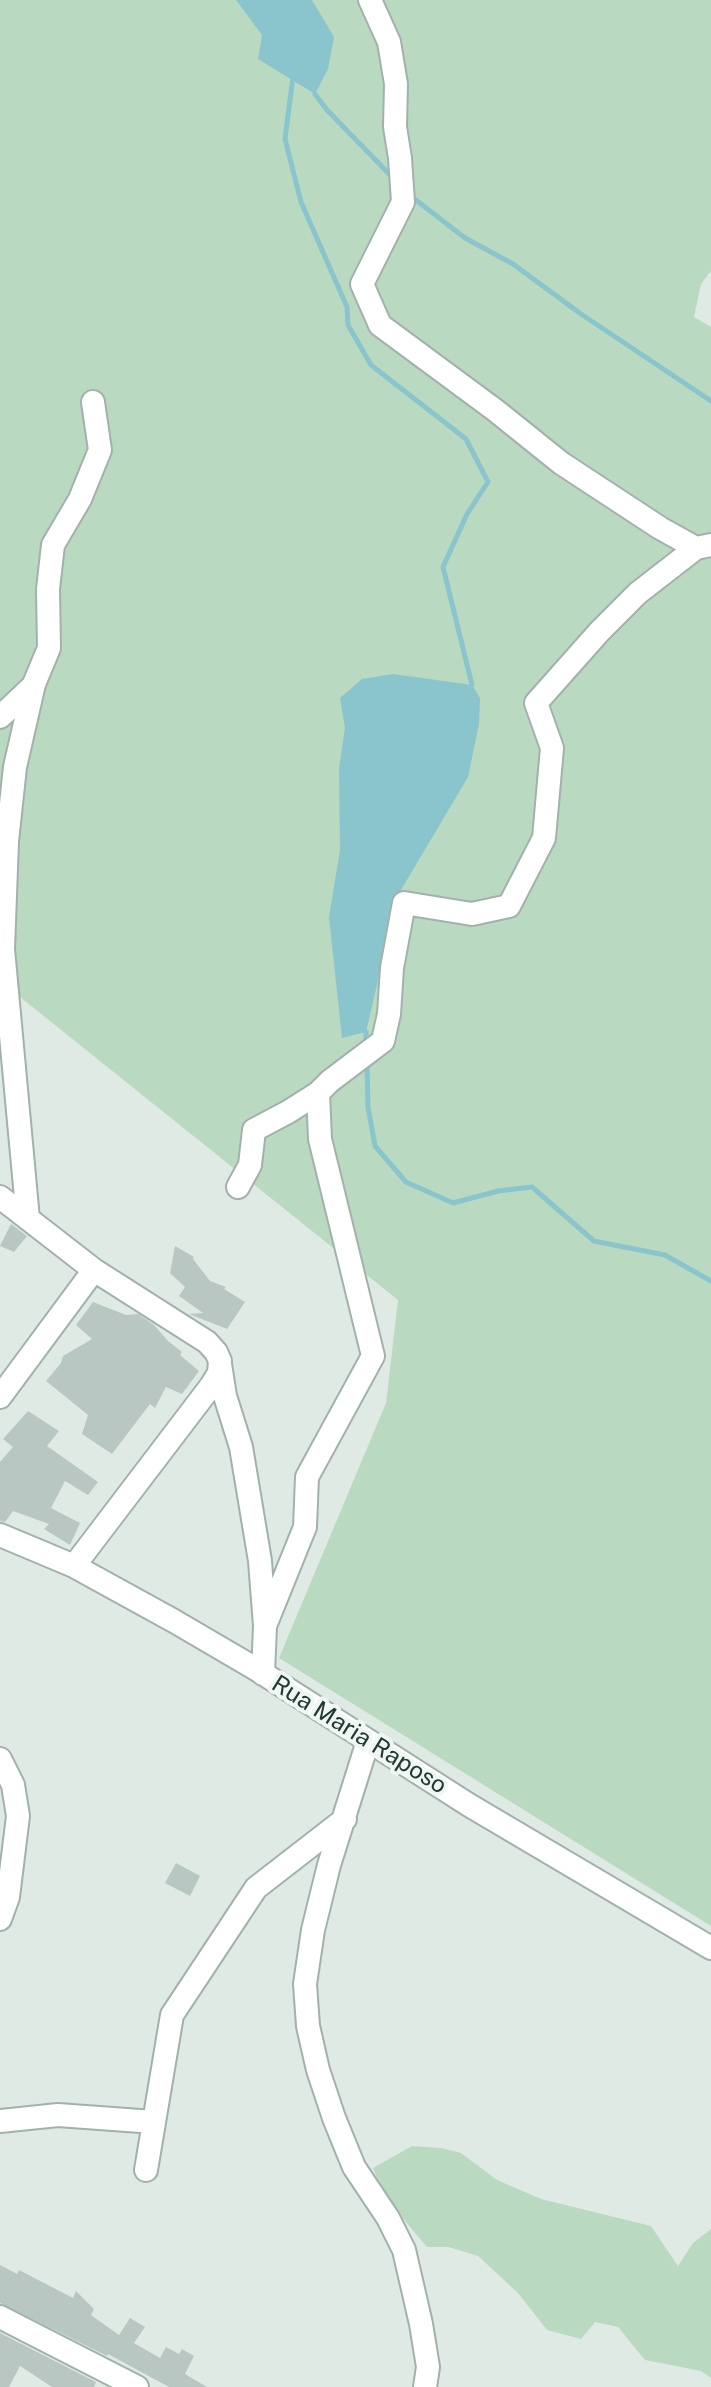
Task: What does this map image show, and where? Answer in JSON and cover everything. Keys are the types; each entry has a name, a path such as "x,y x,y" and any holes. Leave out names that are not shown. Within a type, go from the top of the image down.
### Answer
{"street":[{"path":"370,0 389,42 396,84 395,127 403,202 362,284 380,325 561,463 660,528 703,547"},
{"path":"28,1219 3,949 7,841 15,767 34,684 49,648 48,589 53,545 80,499 100,450 93,402"},
{"path":"238,1187 250,1165 254,1130 318,1093 383,1041 404,903 472,914 509,906 544,838 552,748 536,703 638,593 703,547"},
{"path":"0,717 34,684"},
{"path":"265,1626 305,1527 307,1477 373,1356 320,1139 318,1093"},
{"path":"0,1197 94,1270 207,1342 216,1352 225,1396 241,1447 260,1561 265,1626 263,1674"},
{"path":"0,1397 94,1270"},
{"path":"74,1566 211,1386 219,1373 220,1361"},
{"name":"Rua Maria Raposo","path":"0,1535 74,1566 174,1621 469,1805 711,1948"},
{"path":"368,1741 329,1865 313,1930 305,1984 308,2026 318,2070 354,2167 388,2218 404,2250 428,2367 425,2387"},
{"path":"0,1759 13,1785 18,1816 8,1837 8,1897 0,1919"},
{"path":"146,2170 172,2015 256,1888 345,1819"},
{"path":"0,2121 58,2115 154,2122"},
{"path":"0,2317 107,2379 137,2387"}],"green space":[{"path":"0,0 711,0 711,271 701,284 694,317 711,327 711,1926 279,1658 386,1403 398,1300 0,981"},
{"path":"412,2146 461,2153 497,2180 541,2199 651,2226 678,2266 693,2243 711,2229 711,2378 701,2371 645,2360 618,2327 595,2322 581,2339 547,2330 518,2293 478,2256 448,2247 427,2247 384,2196 373,2168"}],"water":[{"path":"236,0 312,0 334,37 328,69 315,94 258,59 262,35"},
{"path":"393,674 472,685 480,698 479,724 468,777 398,895 366,1032 342,1038 329,917 340,850 339,768 345,728 340,698 362,679"}],"building":[{"path":"11,1224 27,1236 14,1252 0,1246"},
{"path":"175,1246 194,1257 210,1281 226,1287 224,1289 245,1302 227,1329 189,1314 203,1313 179,1296 185,1287 170,1273"},
{"path":"93,1302 126,1315 138,1314 154,1325 199,1371 182,1394 166,1387 155,1408 150,1404 112,1454 82,1434 88,1415 46,1381 63,1356 92,1339 76,1325"},
{"path":"28,1411 59,1431 47,1446 98,1482 88,1495 65,1481 51,1508 80,1523 70,1545 44,1529 49,1524 13,1511 5,1522 0,1521 0,1462 13,1447 3,1439"},
{"path":"176,1863 200,1876 190,1896 165,1883"},
{"path":"0,2265 17,2274 19,2270 73,2298 76,2291 94,2309 91,2315 119,2335 130,2318 145,2327 134,2343 160,2358 166,2347 179,2354 182,2349 194,2356 185,2374 207,2387 169,2387 108,2354 0,2303"},
{"path":"0,2333 96,2382 94,2387 52,2387 20,2366 9,2387 0,2387"}],"waterway":[{"path":"293,77 285,139 301,202 347,307 348,325 371,365 466,439 488,482 467,514 443,567 472,685"},
{"path":"315,94 393,178"},
{"path":"412,197 465,238 513,264 581,314 711,401"},
{"path":"366,1032 366,1046"},
{"path":"367,1064 368,1107 375,1146 406,1182 453,1203 498,1191 532,1187 594,1241 665,1255 711,1281"}]}
